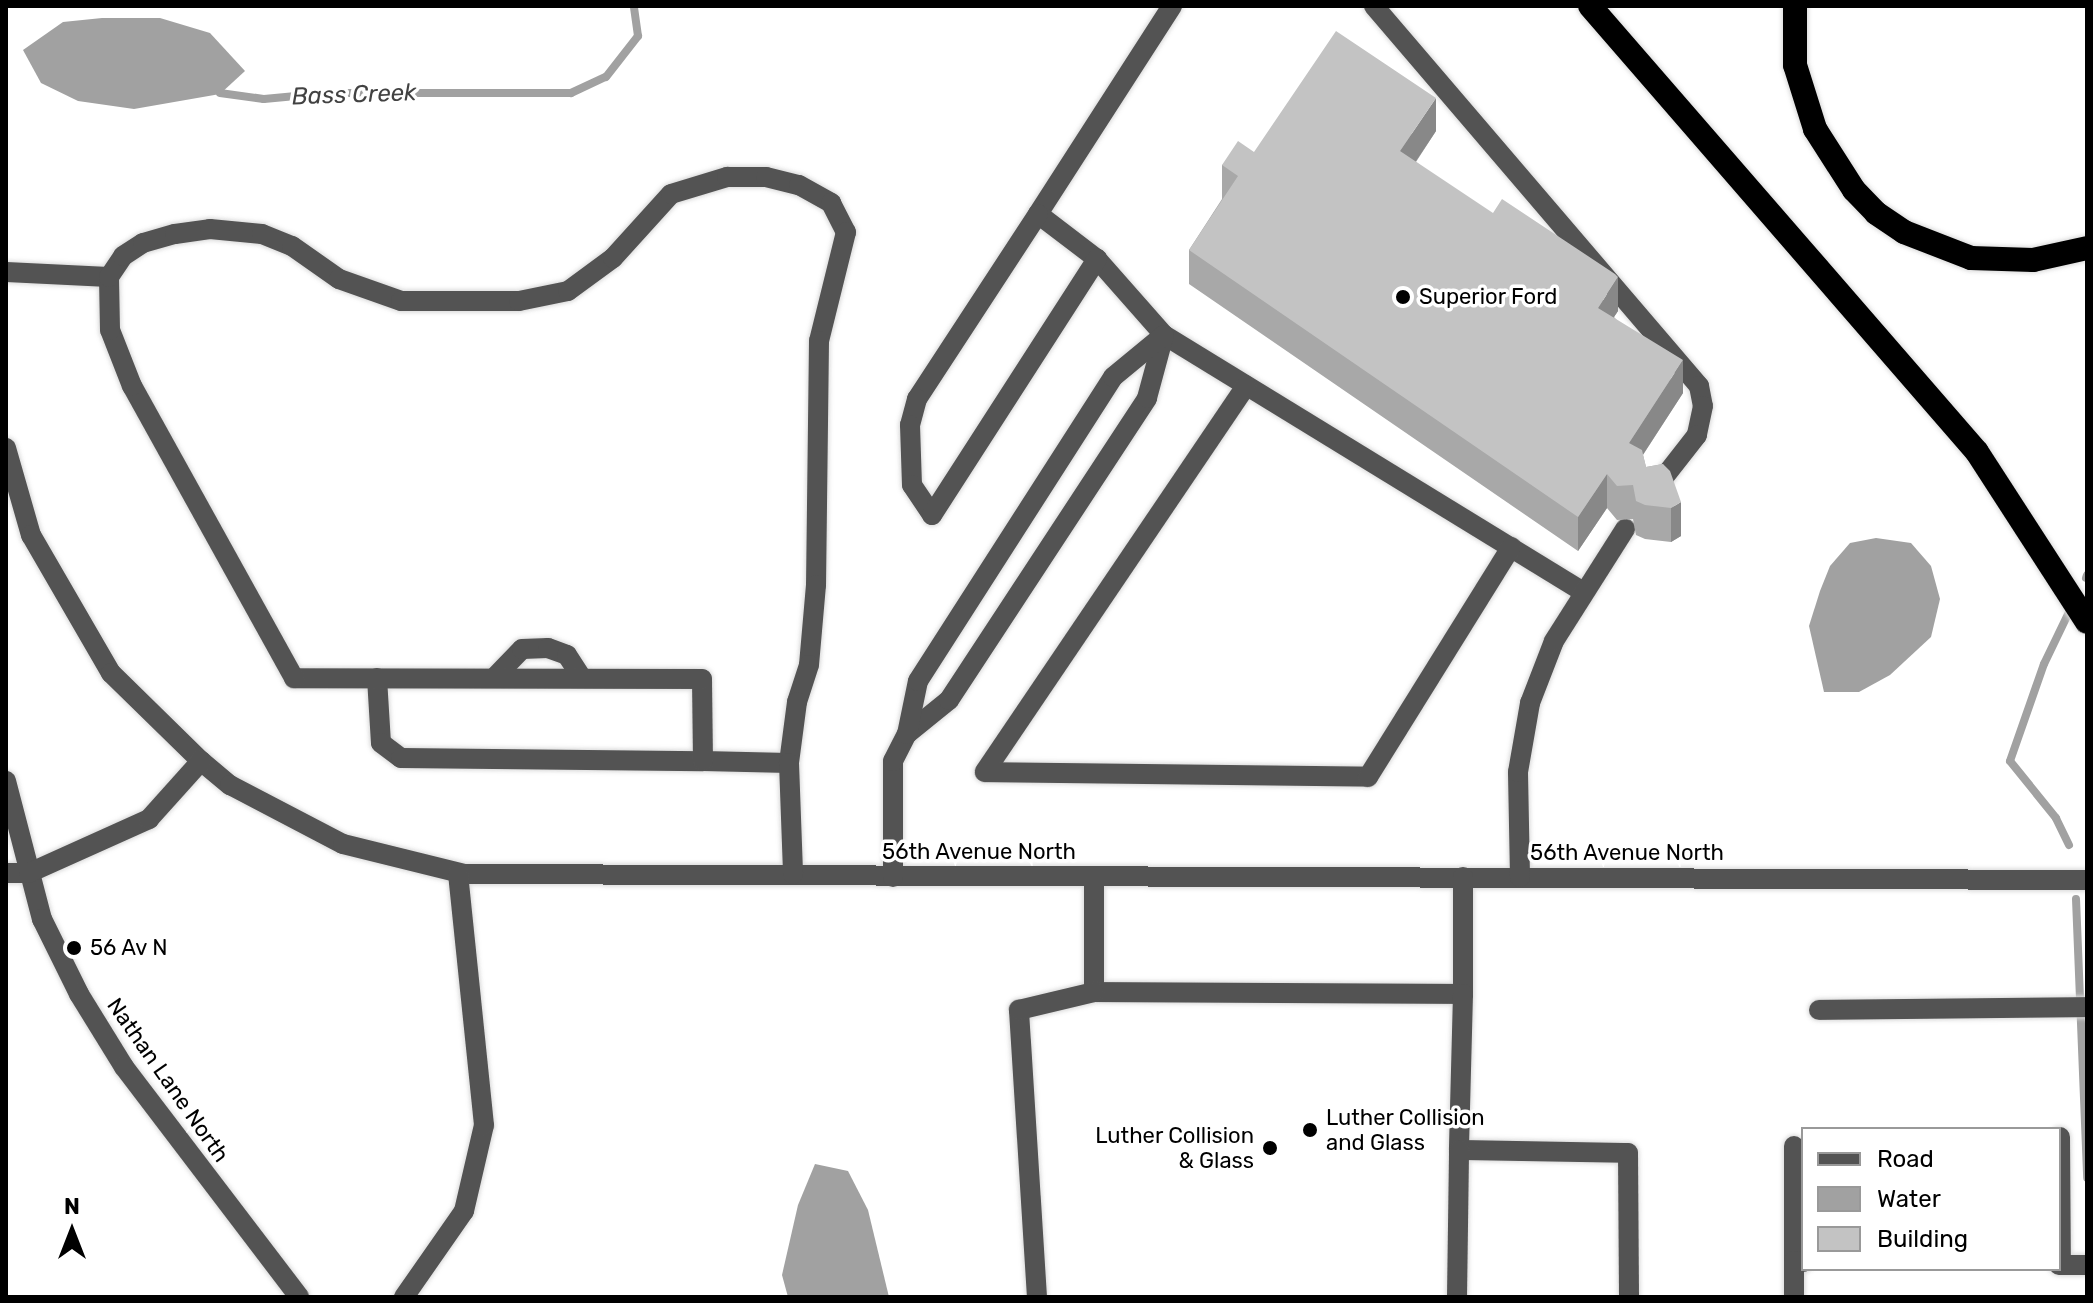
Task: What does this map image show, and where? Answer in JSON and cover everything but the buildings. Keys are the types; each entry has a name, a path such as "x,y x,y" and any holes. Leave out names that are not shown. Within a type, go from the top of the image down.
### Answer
{"highway":[{"path":"1590,6 1977,452 2087,622"},
{"path":"1795,6 1795,65 1815,129 1854,190 1876,213 1904,232 1971,258 2033,260 2087,248"}],"street":[{"path":"1097,259 932,515 912,485 910,425 917,399 1172,6"},
{"path":"1374,6 1699,386 1703,406 1697,435 1653,490"},
{"path":"703,761 702,679 294,678 132,386 110,330 109,277 123,256 143,243 210,229 262,234 292,246 339,279 401,301 519,301 568,291 613,258 671,194 727,177 766,177 799,185 831,203 846,232 819,341 816,585 809,665 797,702 789,763 793,874"},
{"path":"1038,214 1097,259 1164,335 1583,592"},
{"path":"6,272 109,277"},
{"path":"907,734 949,700 1147,398 1164,335"},
{"path":"893,877 893,761 907,734 918,681 1113,377 1164,335"},
{"path":"1246,386 985,772 1368,777 1511,547"},
{"path":"6,448 31,535 111,673 201,761 149,819 29,873 6,873"},
{"path":"1520,877 1518,772 1530,703 1554,641 1625,529"},
{"path":"494,678 522,649 548,648 567,655 582,678"},
{"path":"377,678 381,743 401,758 789,763"},
{"name":"56th Avenue North","path":"201,761 230,785 343,844 458,873 2087,880"},
{"path":"6,781 29,873"},
{"name":"Nathan Lane North","path":"29,873 42,919 79,994 124,1067 299,1297"},
{"path":"404,1297 464,1211 484,1125 458,873"},
{"path":"1094,877 1094,992"},
{"path":"1457,1297 1463,877"},
{"path":"1037,1297 1019,1010 1094,992 1463,994"},
{"path":"1819,1010 2087,1007"},
{"path":"1794,1146 1798,1262 1794,1297"},
{"path":"1459,1150 1628,1153 1629,1297"},
{"path":"2061,1265 2087,1265"}],"water":[{"path":"160,18 210,33 245,71 220,94 134,109 78,101 41,83 23,50 63,22"},
{"path":"1876,538 1911,543 1931,566 1940,599 1931,637 1890,675 1859,692 1824,692 1809,626 1820,591 1830,566 1850,543"},
{"path":"815,1164 848,1171 868,1210 889,1297 788,1297 782,1275 798,1205"}],"waterway":[{"name":"Bass Creek","path":"220,93 264,99 328,93 571,93 606,77 638,36 634,6"},
{"path":"2069,845 2056,818 2010,761 2044,664 2071,608"},
{"path":"2076,899 2087,1178"}],"place":[{"name":"Superior Ford","path":"1403,297"},
{"name":"56 Av N","path":"74,948"},
{"name":"Luther Collision and Glass","path":"1310,1130"},
{"name":"Luther Collision & Glass","path":"1270,1148"}]}
